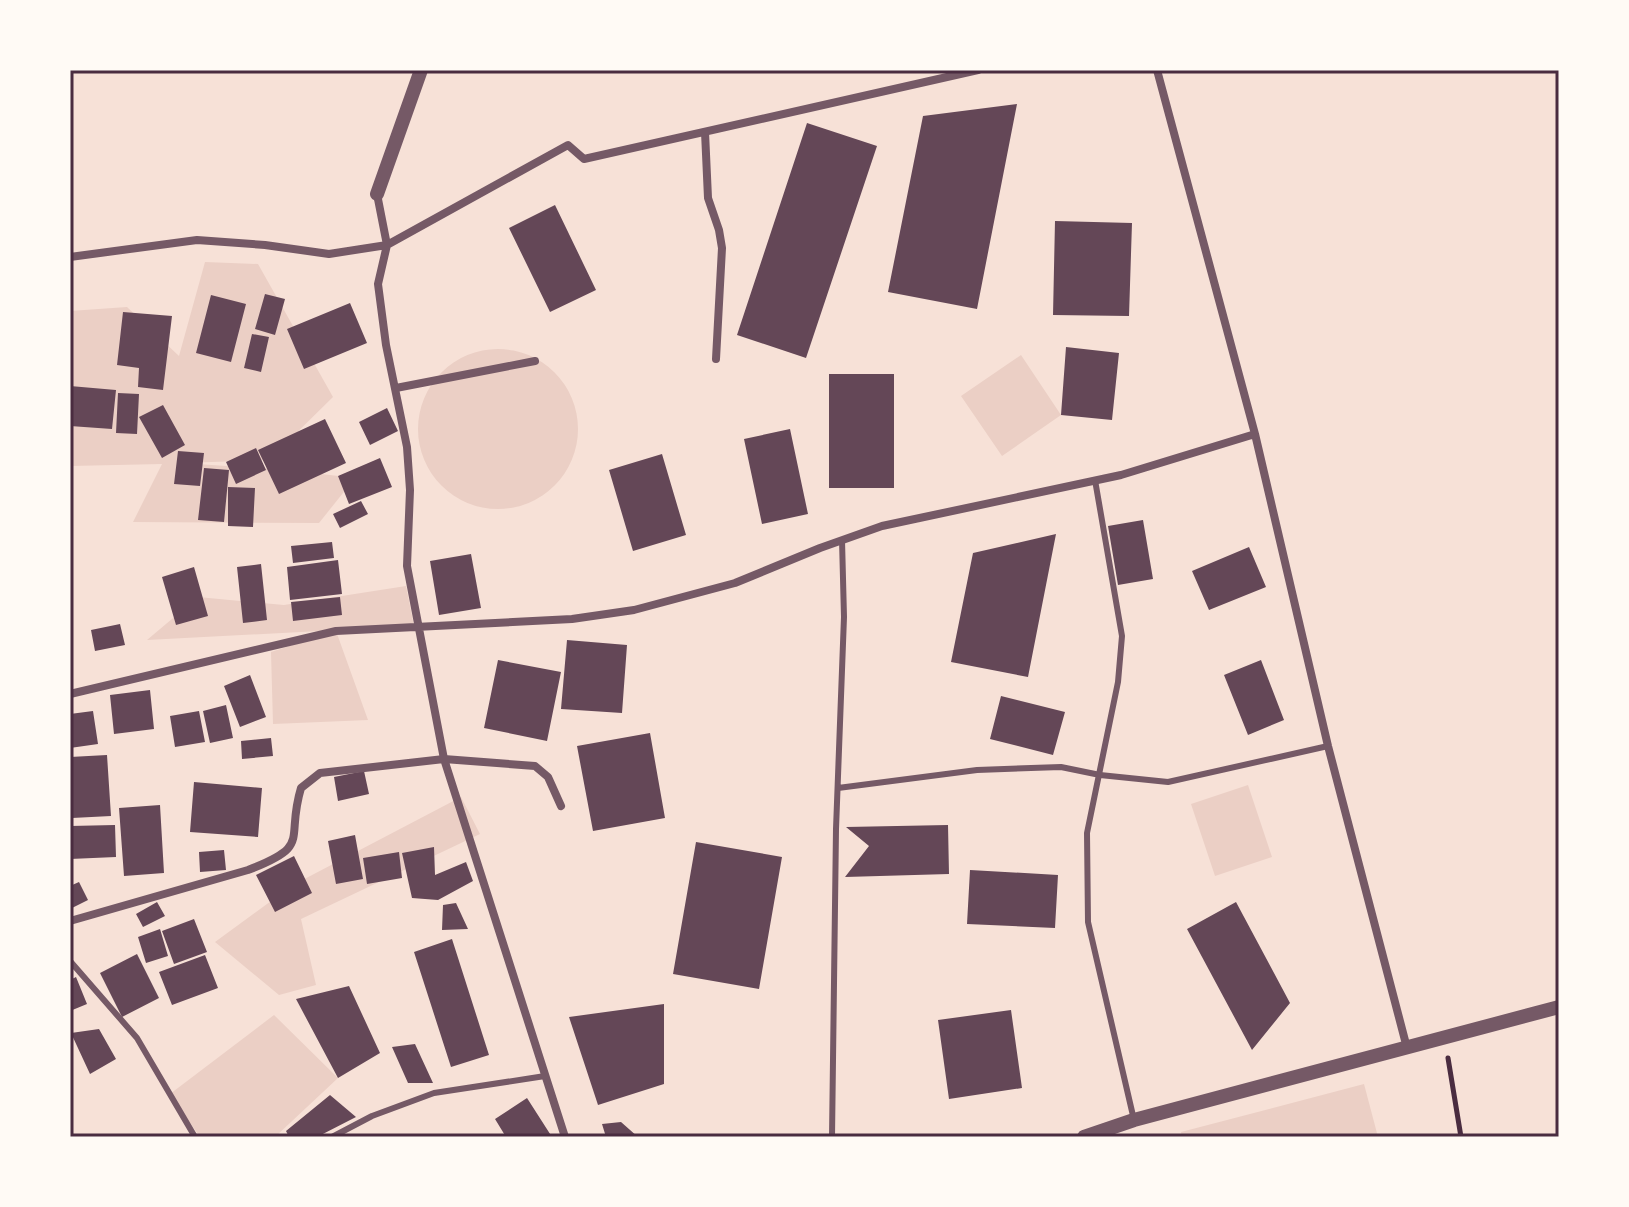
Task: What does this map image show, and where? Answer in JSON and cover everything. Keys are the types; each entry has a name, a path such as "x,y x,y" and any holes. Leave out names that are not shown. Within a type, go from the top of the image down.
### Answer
{"street":[{"path":"421,70 377,194 387,245 378,284 386,345 407,447 410,490 407,566 444,759 565,1137"},
{"path":"70,257 197,240 329,254 387,245 568,145 584,159 978,70"},
{"path":"1157,70 1255,434 1328,746 1407,1048"},
{"path":"705,132 708,198 722,248 716,359"},
{"path":"396,388 535,361"},
{"path":"70,694 336,631 572,619 634,610 735,583 882,526 1095,480 1255,434"},
{"path":"70,921 274,860 288,851 294,841 301,788 320,773 444,759 535,766 548,777 561,806"},
{"path":"1084,1137 1134,1120 1559,1007"}],"lane":[{"path":"1095,480 1122,636 1118,682 1087,833 1088,922 1134,1120"},
{"path":"832,1137 844,617 842,540"},
{"path":"838,788 977,770 1061,767 1100,775 1168,782 1328,746"},
{"path":"70,961 137,1038 195,1137"},
{"path":"332,1137 372,1116 434,1093 545,1076"}],"path":[{"path":"1445,1038 1461,1137"}],"shaded area":[{"path":"205,262 258,264 333,397 269,460 182,463 355,478 319,523 133,522 162,464 70,466 70,311 127,307 179,356"},
{"path":"498,349 529,355 555,372 572,398 578,429 572,460 555,486 529,503 498,509 467,503 441,486 424,460 418,429 424,398 441,372 467,355"},
{"path":"1021,355 1061,415 1002,456 961,396"},
{"path":"406,586 414,626 147,640 198,597 284,605"},
{"path":"336,631 368,720 273,724 271,652"},
{"path":"1248,785 1272,857 1215,876 1191,804"},
{"path":"461,797 480,834 301,919 316,985 279,995 215,942 293,885"},
{"path":"274,1015 338,1078 275,1137 200,1137 170,1094"},
{"path":"1364,1084 1378,1137 1182,1137 1181,1132"}],"building":[{"path":"1017,104 977,309 888,292 923,116"},
{"path":"807,123 877,146 806,358 737,335"},
{"path":"555,205 596,290 550,312 509,228"},
{"path":"1055,221 1132,223 1129,316 1053,315"},
{"path":"265,294 285,299 275,335 255,329"},
{"path":"211,295 246,304 231,362 196,353"},
{"path":"350,303 367,343 304,369 287,329"},
{"path":"123,312 172,316 163,390 138,387 139,368 117,365"},
{"path":"252,334 269,337 261,372 244,368"},
{"path":"1066,347 1119,353 1112,420 1061,415"},
{"path":"829,374 894,374 894,488 829,488"},
{"path":"70,386 116,390 112,429 70,426"},
{"path":"118,393 139,394 137,434 116,433"},
{"path":"163,405 185,445 162,458 139,417"},
{"path":"387,408 398,431 370,445 359,422"},
{"path":"325,419 346,463 279,494 258,450"},
{"path":"790,429 808,514 762,524 744,439"},
{"path":"256,448 266,470 236,484 226,462"},
{"path":"178,451 204,453 200,486 174,484"},
{"path":"662,454 686,535 633,551 609,470"},
{"path":"380,458 392,487 349,504 338,476"},
{"path":"204,468 229,470 224,522 198,520"},
{"path":"228,487 255,488 253,527 228,526"},
{"path":"361,501 368,514 340,528 333,514"},
{"path":"1143,520 1153,579 1118,585 1108,526"},
{"path":"1056,534 1028,677 951,662 973,553"},
{"path":"332,542 334,558 293,563 291,546"},
{"path":"1249,547 1266,587 1209,610 1192,571"},
{"path":"471,554 481,608 439,615 430,561"},
{"path":"338,560 342,594 290,600 287,567"},
{"path":"261,564 267,620 243,623 237,567"},
{"path":"194,567 208,616 176,625 162,577"},
{"path":"340,597 342,615 293,621 291,602"},
{"path":"120,624 125,645 95,651 91,630"},
{"path":"567,640 627,645 622,713 561,709"},
{"path":"498,660 561,672 547,741 484,728"},
{"path":"1261,660 1284,720 1248,735 1224,675"},
{"path":"250,675 266,717 240,727 224,686"},
{"path":"150,690 154,729 114,734 110,695"},
{"path":"1001,696 1065,712 1053,755 990,739"},
{"path":"226,705 233,738 210,743 203,711"},
{"path":"93,711 98,744 70,748 70,714"},
{"path":"199,711 205,742 175,747 170,716"},
{"path":"650,733 665,818 593,831 577,746"},
{"path":"271,738 273,756 242,759 241,741"},
{"path":"107,755 111,816 72,818 70,757"},
{"path":"364,771 369,794 338,801 334,777"},
{"path":"194,782 262,788 258,837 190,832"},
{"path":"160,805 164,873 124,876 119,808"},
{"path":"115,825 116,857 70,859 70,826"},
{"path":"948,825 949,874 845,877 869,846 846,827"},
{"path":"355,835 363,879 336,884 328,841"},
{"path":"696,842 782,857 759,989 673,974"},
{"path":"434,847 435,875 466,862 473,881 438,900 412,898 402,853"},
{"path":"224,850 226,870 200,872 199,852"},
{"path":"399,852 402,878 367,884 363,858"},
{"path":"294,856 312,893 275,912 256,875"},
{"path":"970,870 1058,875 1055,928 967,924"},
{"path":"79,882 88,900 70,909 70,886"},
{"path":"157,902 165,916 143,927 136,914"},
{"path":"1236,902 1290,1003 1252,1050 1187,929"},
{"path":"456,903 468,929 442,930 443,905"},
{"path":"194,919 207,952 174,964 162,931"},
{"path":"160,929 168,956 146,963 138,937"},
{"path":"452,939 489,1055 451,1067 414,952"},
{"path":"137,954 159,998 122,1017 100,973"},
{"path":"205,955 218,988 172,1005 159,972"},
{"path":"76,977 87,1004 70,1011 70,980"},
{"path":"349,986 380,1053 338,1078 296,999"},
{"path":"664,1004 664,1084 598,1105 569,1017"},
{"path":"1011,1010 1022,1088 949,1099 938,1020"},
{"path":"99,1029 116,1059 90,1074 71,1033"},
{"path":"415,1044 433,1083 408,1083 392,1047"},
{"path":"330,1095 356,1117 317,1137 289,1137 286,1131"},
{"path":"527,1098 552,1137 506,1137 495,1119"},
{"path":"621,1122 638,1137 606,1137 602,1124"}]}
